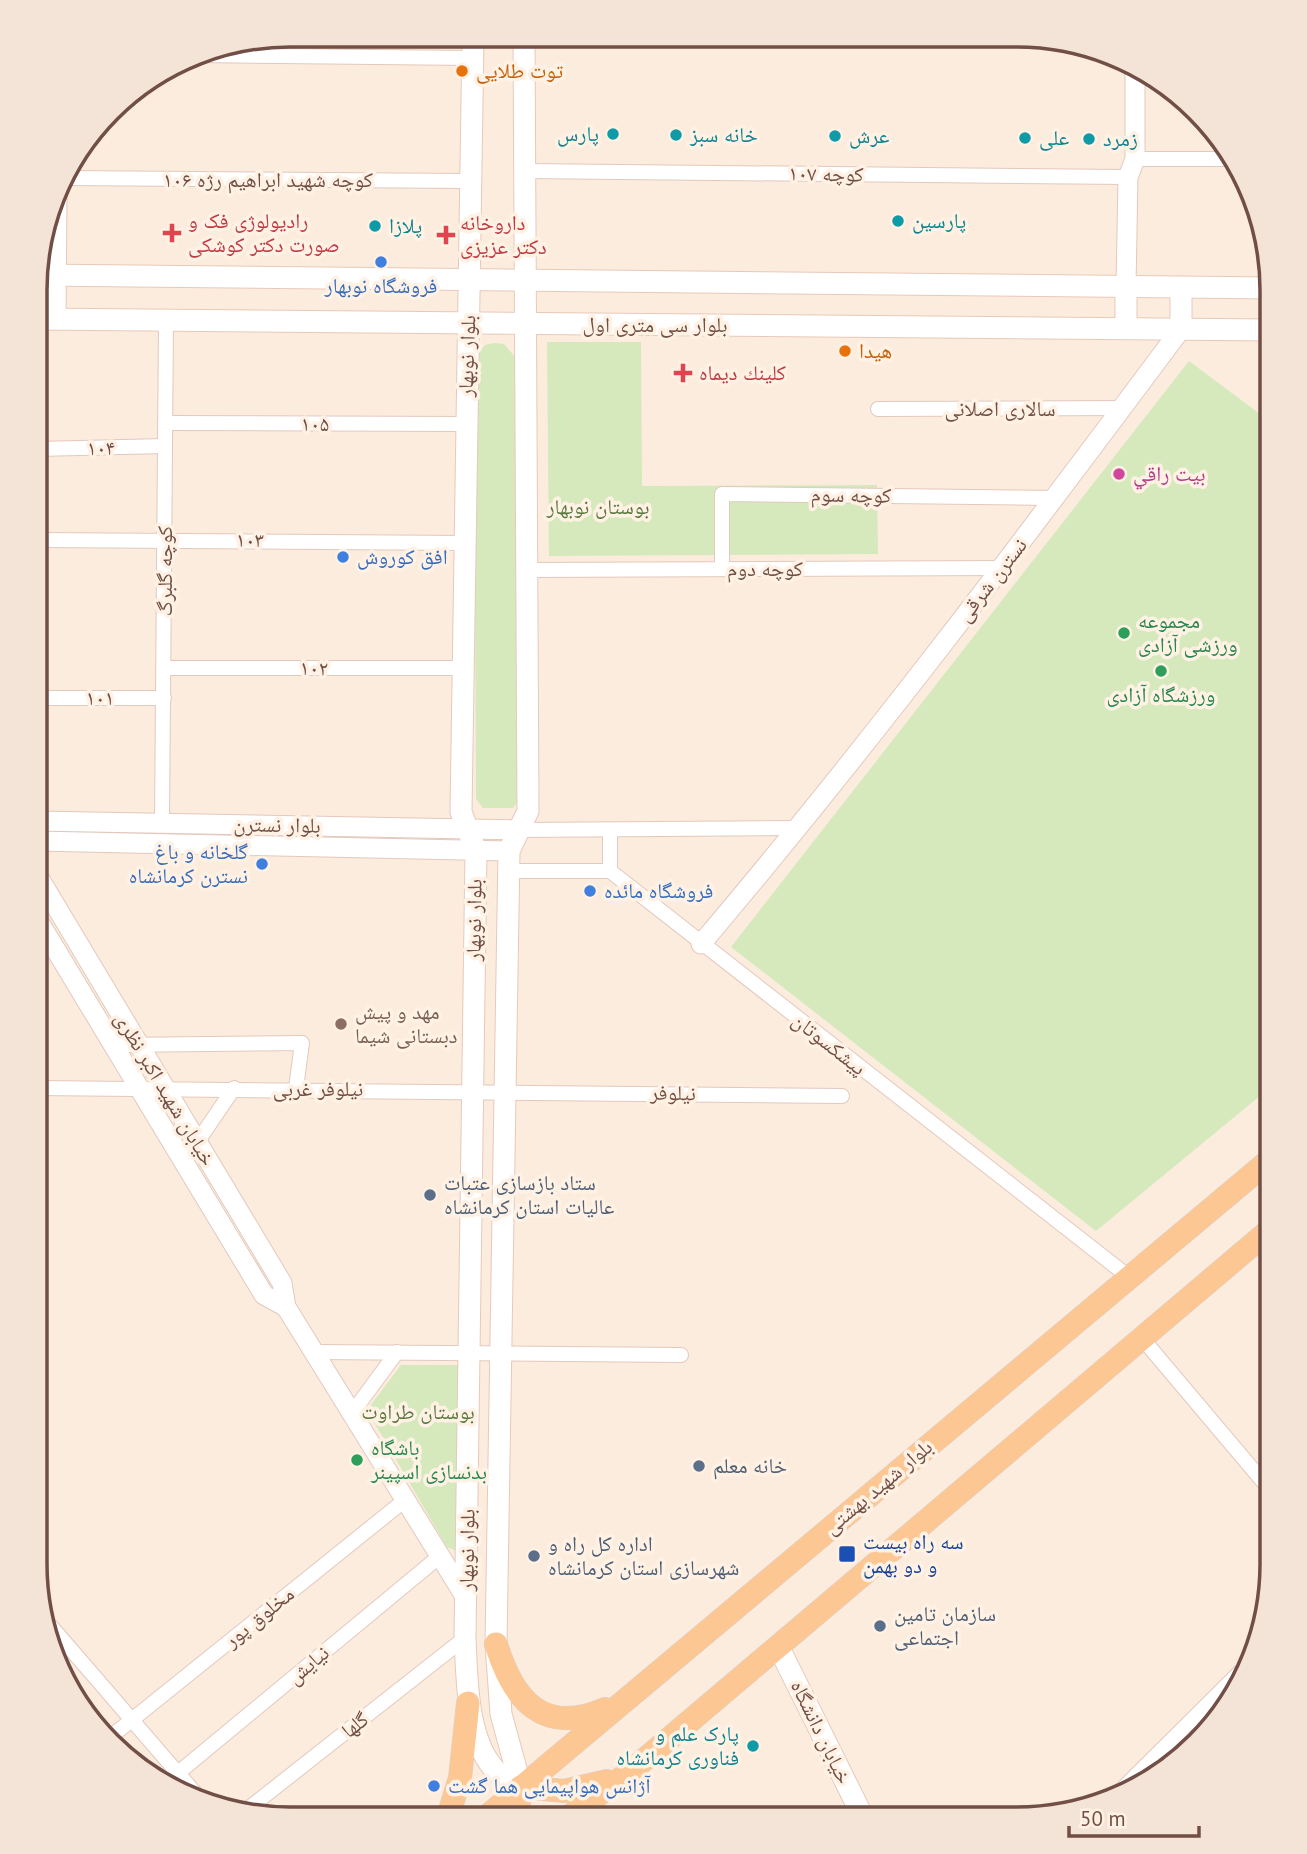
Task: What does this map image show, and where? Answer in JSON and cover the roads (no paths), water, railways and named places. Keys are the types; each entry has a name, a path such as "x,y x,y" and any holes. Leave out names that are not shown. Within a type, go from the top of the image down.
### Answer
{"main road":[{"name":"بلوار نوبهار","path":"472,47 461,812 476,851 465,1638 468,1703 492,1766 521,1787"},
{"name":"بلوار نوبهار","path":"518,1807 521,1787 501,1714 496,1644 509,861 528,811 524,47"},
{"name":"بلوار سی متری اول","path":"48,275 1260,288"},
{"path":"1126,286 1126,328"},
{"path":"1181,287 1181,329"},
{"name":"بلوار سی متری اول","path":"47,319 1260,330"},
{"name":"بلوار شهید بهشتی","path":"498,1807 1259,1169"},
{"path":"582,1807 631,1771 1259,1239"},
{"path":"496,1644 514,1690 540,1711 563,1717 581,1717 626,1697"},
{"name":"خیابان دانشگاه","path":"778,1646 858,1807"},
{"path":"451,1807 460,1779 468,1703"},
{"path":"521,1787 575,1790 631,1771"}],"street":[{"path":"229,55 472,58"},
{"path":"1126,286 1128,177 1135,159 1135,78"},
{"path":"1135,159 1221,159"},
{"name":"کوچه ۱۰۷","path":"525,171 1128,177"},
{"name":"کوچه شهید ابراهیم رژه ۱۰۶","path":"75,178 472,181"},
{"name":"کوچه گلبرگ","path":"162,822 166,320"},
{"name":"نسترن شرقی","path":"701,944 799,828 1003,568 1181,329"},
{"name":"سالاری اصلانی","path":"878,409 1122,408"},
{"name":"۱۰۵","path":"165,424 465,424"},
{"name":"۱۰۴","path":"47,449 165,446"},
{"name":"کوچه سوم","path":"722,569 722,494 1055,498"},
{"name":"۱۰۳","path":"47,540 464,542"},
{"name":"کوچه دوم","path":"528,570 1003,568"},
{"name":"۱۰۲","path":"165,668 463,668"},
{"name":"۱۰۱","path":"47,698 164,698"},
{"name":"بلوار نسترن","path":"47,821 519,830"},
{"path":"519,830 799,828"},
{"path":"509,861 610,871 610,831"},
{"name":"بلوار نسترن","path":"47,841 476,851 509,861"},
{"name":"پیشکسوتان","path":"610,871 1129,1278"},
{"name":"خیابان شهید اکبر نظری","path":"47,891 282,1283 286,1307 466,1598"},
{"name":"خیابان شهید اکبر نظری","path":"47,935 264,1295 286,1307"},
{"path":"113,1045 302,1043 296,1088"},
{"name":"نیلوفر غربی","path":"47,1088 505,1090"},
{"path":"184,1163 234,1088"},
{"name":"نیلوفر","path":"505,1090 842,1096"},
{"path":"1141,1337 1259,1477"},
{"path":"314,1352 681,1354"},
{"path":"352,1413 397,1352"},
{"name":"مخلوق پور","path":"116,1733 405,1500"},
{"name":"نیایش","path":"173,1777 440,1556"},
{"path":"58,1635 131,1720 168,1774"},
{"name":"گلها","path":"254,1804 465,1638"},
{"path":"1147,1769 1228,1683"},
{"path":"1216,1695 1219,1699"}],"place":[{"name":"توت طلایی","path":"462,71"},
{"name":"پارس","path":"613,134"},
{"name":"خانه سبز","path":"676,135"},
{"name":"عرش","path":"835,136"},
{"name":"علی","path":"1025,138"},
{"name":"زمرد","path":"1089,139"},
{"name":"پارسین","path":"898,221"},
{"name":"پلازا","path":"375,226"},
{"name":"رادیولوژی فک و صورت دکتر کوشکی","path":"172,233"},
{"name":"داروخانه دکتر عزیزی","path":"446,235"},
{"name":"فروشگاه نوبهار","path":"381,262"},
{"name":"هیدا","path":"845,351"},
{"name":"كلينك ديماه","path":"683,373"},
{"name":"بيت راقي","path":"1119,474"},
{"name":"افق کوروش","path":"343,557"},
{"name":"مجموعه ورزشی آزادی","path":"1124,633"},
{"name":"ورزشگاه آزادی","path":"1161,671"},
{"name":"گلخانه و باغ نسترن کرمانشاه","path":"262,864"},
{"name":"فروشگاه مائده","path":"590,891"},
{"name":"مهد و پیش دبستانی شیما","path":"341,1024"},
{"name":"ستاد بازسازی عتبات عالیات استان کرمانشاه","path":"430,1195"},
{"name":"باشگاه بدنسازی اسپینر","path":"357,1460"},
{"name":"خانه معلم","path":"699,1466"},
{"name":"سه راه بیست و دو بهمن","path":"847,1554"},
{"name":"اداره کل راه و شهرسازی استان کرمانشاه","path":"534,1556"},
{"name":"سازمان تامین اجتماعی","path":"880,1626"},
{"name":"پارک علم و فناوری کرمانشاه","path":"753,1746"},
{"name":"آژانس هواپیمایی هما گشت","path":"434,1786"}],"park label":[{"name":"بوستان نوبهار","path":"598,507"},
{"name":"بوستان طراوت","path":"418,1412"}]}
